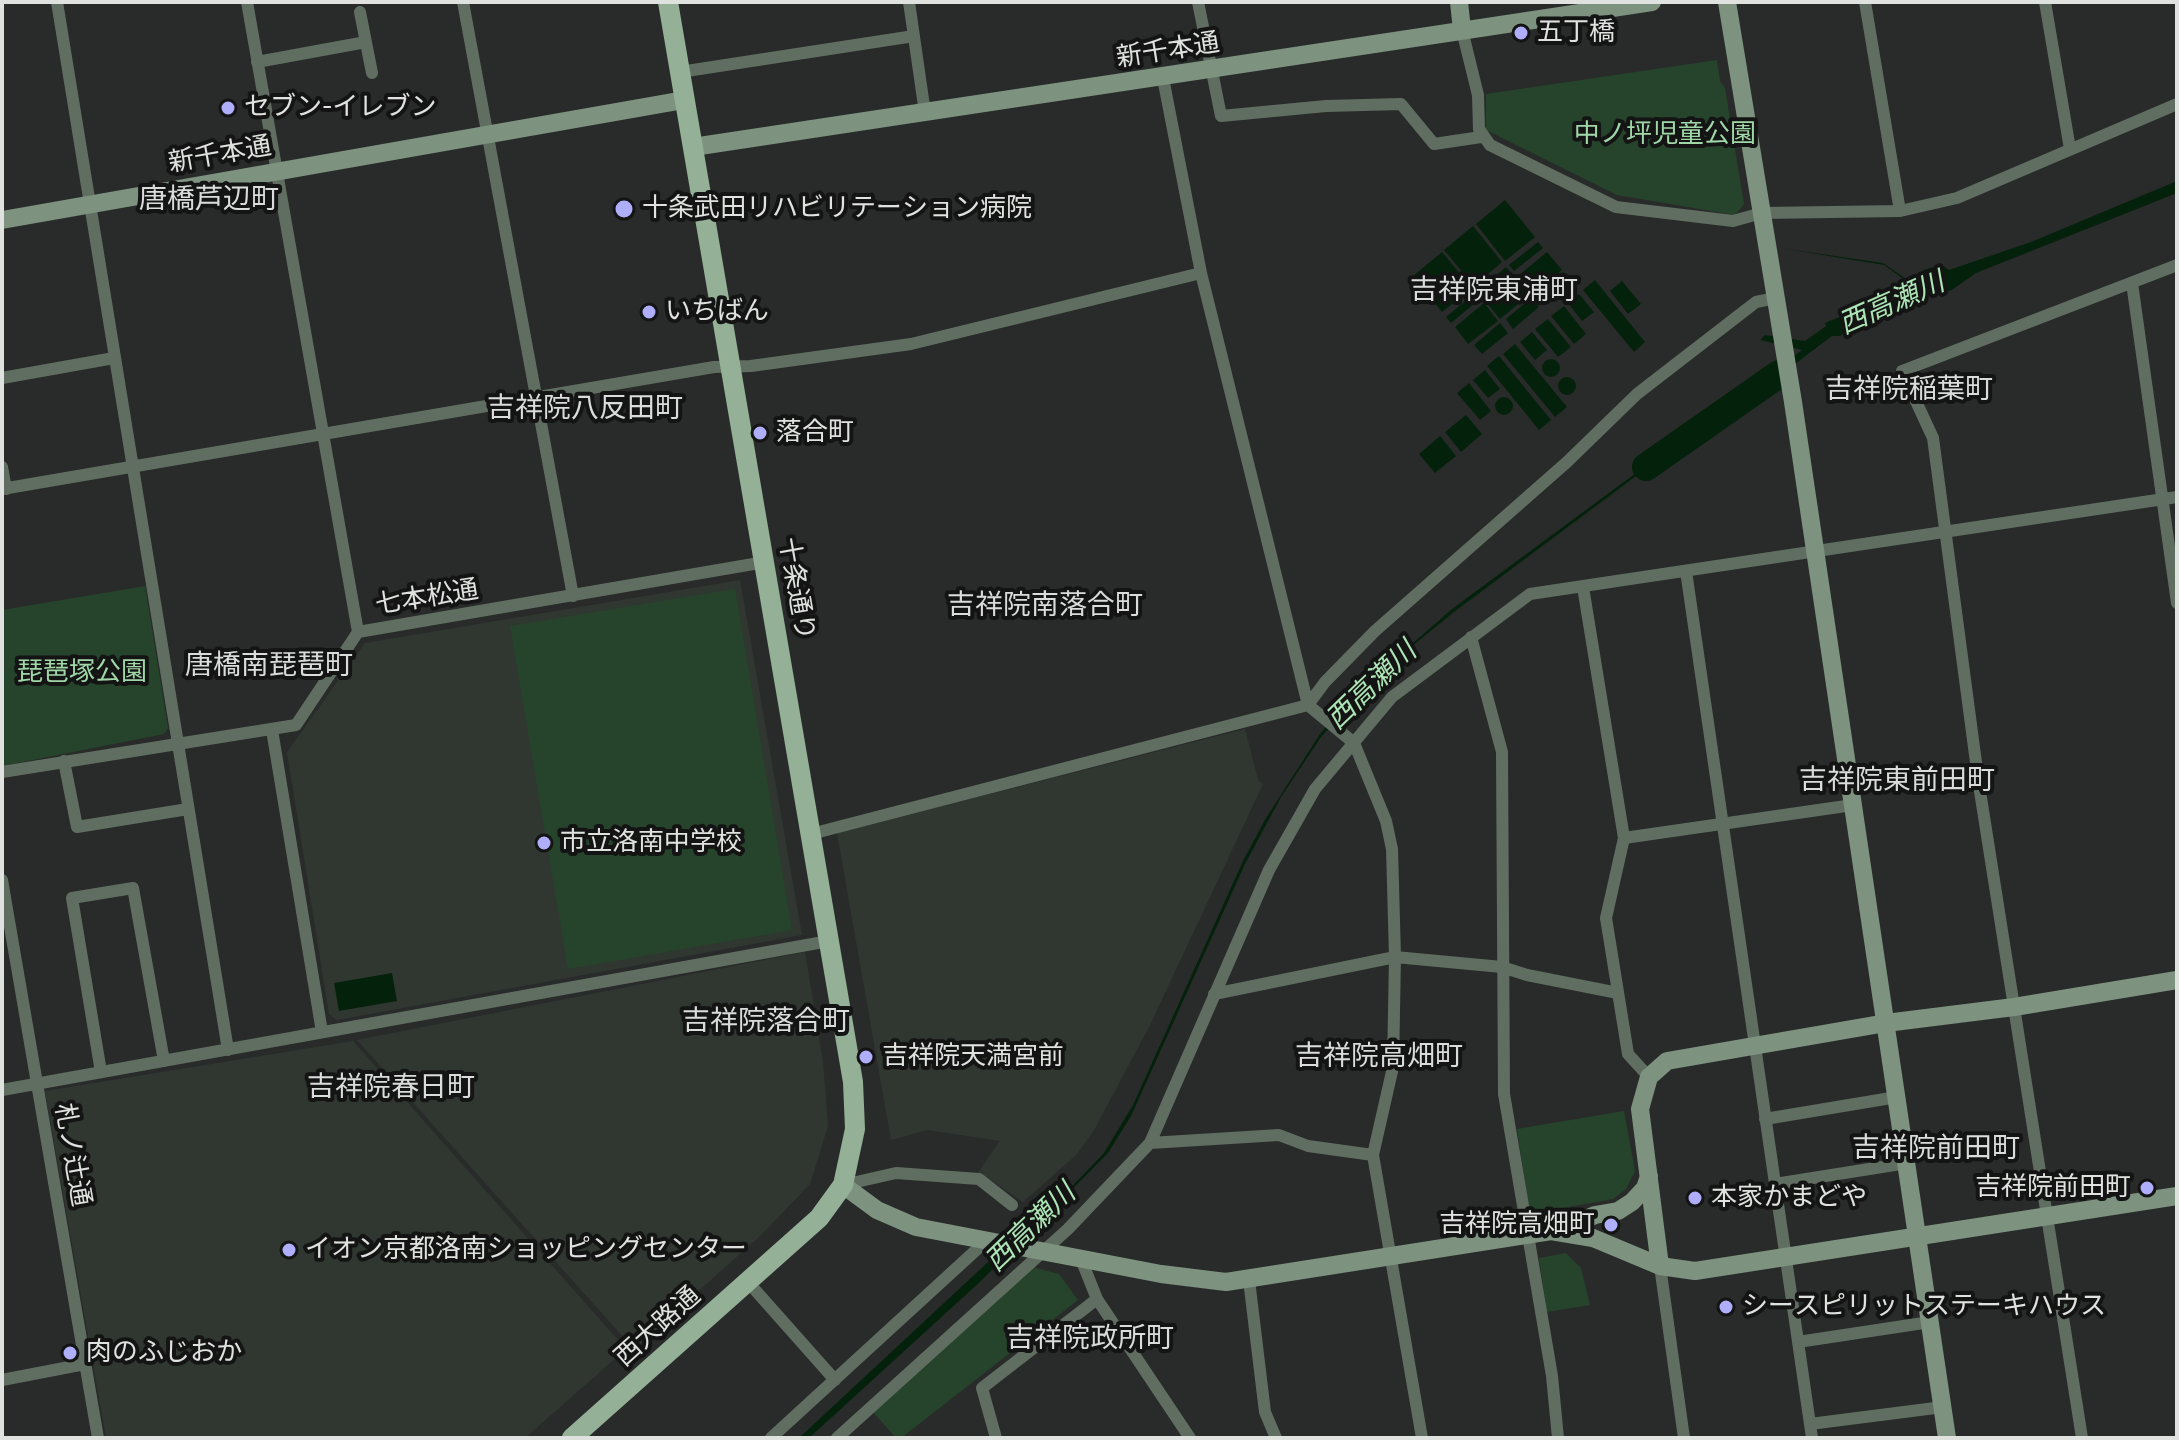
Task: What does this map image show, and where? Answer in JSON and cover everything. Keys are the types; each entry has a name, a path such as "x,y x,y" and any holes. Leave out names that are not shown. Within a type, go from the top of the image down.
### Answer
{"main road":[{"name":"十条通り","path":"668,2 856,1105 855,1129 843,1185"},
{"name":"西大路通","path":"572,1438 819,1218 843,1185"}],"street":[{"path":"57,2 228,1050"},
{"path":"247,2 358,632"},
{"path":"463,2 573,596"},
{"path":"909,2 925,113"},
{"path":"1198,2 1221,116 1326,106 1401,104 1434,144 1481,137"},
{"path":"1459,2 1462,30 1478,95 1481,137 1490,145 1616,207 1740,221 1900,211 1957,198 2177,104"},
{"name":"新千本通","path":"693,147 1652,2"},
{"path":"1727,2 1816,552 1947,1438"},
{"path":"1865,2 1900,211"},
{"path":"2045,2 2070,149"},
{"path":"360,12 372,73"},
{"path":"680,72 914,36"},
{"path":"257,62 366,42"},
{"path":"1163,78 1201,273 1310,706 1351,741 1386,821 1392,849 1395,957 1393,1067 1373,1155 1422,1438"},
{"name":"新千本通","path":"2,220 684,100"},
{"path":"2082,1438 1943,534 1933,438 1902,371 2177,265"},
{"path":"2,467 4,489 732,366 911,344 1201,273"},
{"path":"2132,283 2177,603"},
{"path":"811,834 1310,706 1325,682 1375,631 1567,462 1637,394 1756,302 1776,298"},
{"path":"2,378 114,358"},
{"path":"837,1438 1038,1250 1068,1229 1150,1143 1290,829 1333,765 1392,697 1530,594 2177,497"},
{"name":"七本松通","path":"2,772 296,725 358,632 765,562"},
{"path":"1686,571 1812,1438"},
{"path":"1583,587 1624,838 1606,918 1628,1054 1649,1077"},
{"path":"1471,637 1502,752 1504,1094 1552,1376 1558,1438"},
{"path":"272,730 322,1032"},
{"path":"64,761 77,827 188,809"},
{"path":"1624,838 1720,821 1853,805"},
{"name":"札ノ辻通","path":"2,880 98,1438"},
{"path":"101,1072 72,898 133,888 164,1061"},
{"path":"2,1090 829,941"},
{"path":"1214,994 1395,957 1502,967 1618,993"},
{"path":"1684,1438 1640,1109 1649,1077 1658,1067 1677,1057 2177,980"},
{"path":"1765,1119 1897,1097"},
{"path":"1150,1143 1279,1135 1308,1146 1373,1155"},
{"path":"1775,1184 1907,1163"},
{"path":"843,1185 896,1173 979,1179 1012,1205"},
{"path":"843,1185 900,1221 1081,1259 1203,1280 1249,1280 1559,1231 1632,1202 1645,1188 1649,1176"},
{"path":"1559,1231 1593,1238 1660,1266 1695,1271 2177,1196"},
{"path":"771,1438 989,1241"},
{"path":"1081,1259 1097,1299 1190,1438"},
{"path":"1249,1280 1265,1412 1276,1438"},
{"path":"748,1282 835,1380"},
{"path":"996,1438 982,1388 1097,1299"},
{"path":"1798,1342 1930,1322"},
{"path":"2,1380 85,1364"},
{"path":"1810,1424 1943,1407"}],"shaded area":[{"name":"市立洛南中学校","path":"740,580 802,935 337,1020 329,1014 287,752 365,643"},
{"path":"1245,729 1258,780 1263,784 1150,1025 1093,1132 1076,1155 1023,1202 982,1174 977,1174 1000,1141 927,1130 891,1140 837,833"},
{"path":"805,952 823,1062 828,1126 810,1184 761,1235 634,1349 357,1040"},
{"name":"イオン京都洛南ショッピングセンター","path":"353,1041 626,1349 525,1438 106,1438 45,1091"}],"green space":[{"name":"中ノ坪児童公園","path":"1717,60 1720,81 1725,88 1744,204 1735,215 1617,195 1486,130 1486,94"},
{"name":"琵琶塚公園","path":"145,586 168,728 164,734 2,766 2,610"},
{"path":"735,589 792,930 568,969 510,626"},
{"path":"1624,1111 1635,1171 1626,1189 1613,1199 1535,1213 1529,1209 1517,1129"},
{"path":"1566,1253 1581,1268 1590,1305 1547,1312 1539,1258"},
{"path":"1032,1267 1059,1274 1078,1300 901,1438 896,1438 873,1412"}],"water":[{"path":"2177,181 2177,193 1976,273 1952,290 1909,298 1898,309 1884,310 1855,324 1840,336 1832,336 1750,398 1746,394 1454,612 1389,665 1321,737 1281,797 1245,864 1131,1116 1108,1153 981,1281 809,1438 799,1438 988,1262 1031,1229 1104,1153 1133,1105 1243,861 1266,818 1320,734 1350,698 1452,609 1802,350 1760,340 1765,335 1805,341 1826,326 1825,323 1887,297 1906,285 1913,286 1884,265 1780,248 1883,263 1915,285 1912,278 1919,277 1923,270 1942,265 1949,270 2031,242"},
{"path":"1505,200 1535,237 1505,261 1476,224"},
{"path":"1473,226 1502,262 1474,286 1444,250"},
{"path":"1538,242 1543,248 1514,271 1509,265"},
{"path":"1442,252 1472,288 1442,312 1413,276"},
{"path":"1547,252 1562,270 1533,294 1518,276"},
{"path":"1506,267 1511,273 1482,297 1478,291"},
{"path":"1563,272 1571,282 1546,303 1537,293"},
{"path":"1516,278 1529,295 1500,319 1486,302"},
{"path":"1595,280 1645,342 1634,352 1583,290"},
{"path":"1622,281 1641,304 1628,314 1610,291"},
{"path":"1475,293 1480,299 1451,323 1446,317"},
{"path":"1579,294 1594,312 1582,321 1568,303"},
{"path":"1531,298 1539,307 1513,329 1506,319"},
{"path":"1484,303 1498,321 1468,344 1455,327"},
{"path":"1564,306 1586,334 1574,344 1551,316"},
{"path":"1548,319 1571,347 1558,357 1535,329"},
{"path":"1500,323 1508,333 1482,354 1474,345"},
{"path":"1532,332 1547,350 1535,360 1520,342"},
{"path":"1515,344 1567,407 1555,417 1503,354"},
{"path":"1499,356 1551,420 1539,430 1487,366"},
{"path":"1551,359 1560,368 1551,377 1542,368"},
{"path":"1485,370 1500,389 1488,398 1473,380"},
{"path":"1567,377 1576,386 1567,395 1558,386"},
{"path":"1469,383 1491,411 1480,420 1457,393"},
{"path":"1504,397 1513,406 1504,415 1495,406"},
{"path":"1466,415 1482,434 1461,452 1445,432"},
{"path":"1440,436 1456,456 1435,473 1419,454"},
{"path":"392,973 397,1001 339,1011 334,983"}],"waterway":[{"name":"西高瀬川","path":"1646,467 1779,374"}],"place":[{"name":"五丁橋","path":"1521,33"},
{"name":"セブン-イレブン","path":"228,108"},
{"name":"十条武田リハビリテーション病院","path":"624,209"},
{"name":"いちばん","path":"649,312"},
{"name":"落合町","path":"760,433"},
{"name":"市立洛南中学校","path":"544,843"},
{"name":"吉祥院天満宮前","path":"866,1057"},
{"name":"吉祥院前田町","path":"2147,1188"},
{"name":"本家かまどや","path":"1695,1198"},
{"name":"吉祥院高畑町","path":"1611,1225"},
{"name":"イオン京都洛南ショッピングセンター","path":"289,1250"},
{"name":"シースピリットステーキハウス","path":"1726,1307"},
{"name":"肉のふじおか","path":"70,1353"}],"district":[{"name":"唐橋芦辺町","path":"209,200"},
{"name":"吉祥院東浦町","path":"1494,291"},
{"name":"吉祥院稲葉町","path":"1909,390"},
{"name":"吉祥院八反田町","path":"585,409"},
{"name":"吉祥院南落合町","path":"1045,606"},
{"name":"唐橋南琵琶町","path":"269,666"},
{"name":"吉祥院東前田町","path":"1897,781"},
{"name":"吉祥院落合町","path":"766,1022"},
{"name":"吉祥院高畑町","path":"1379,1057"},
{"name":"吉祥院春日町","path":"391,1088"},
{"name":"吉祥院前田町","path":"1936,1149"},
{"name":"吉祥院政所町","path":"1090,1339"}]}
